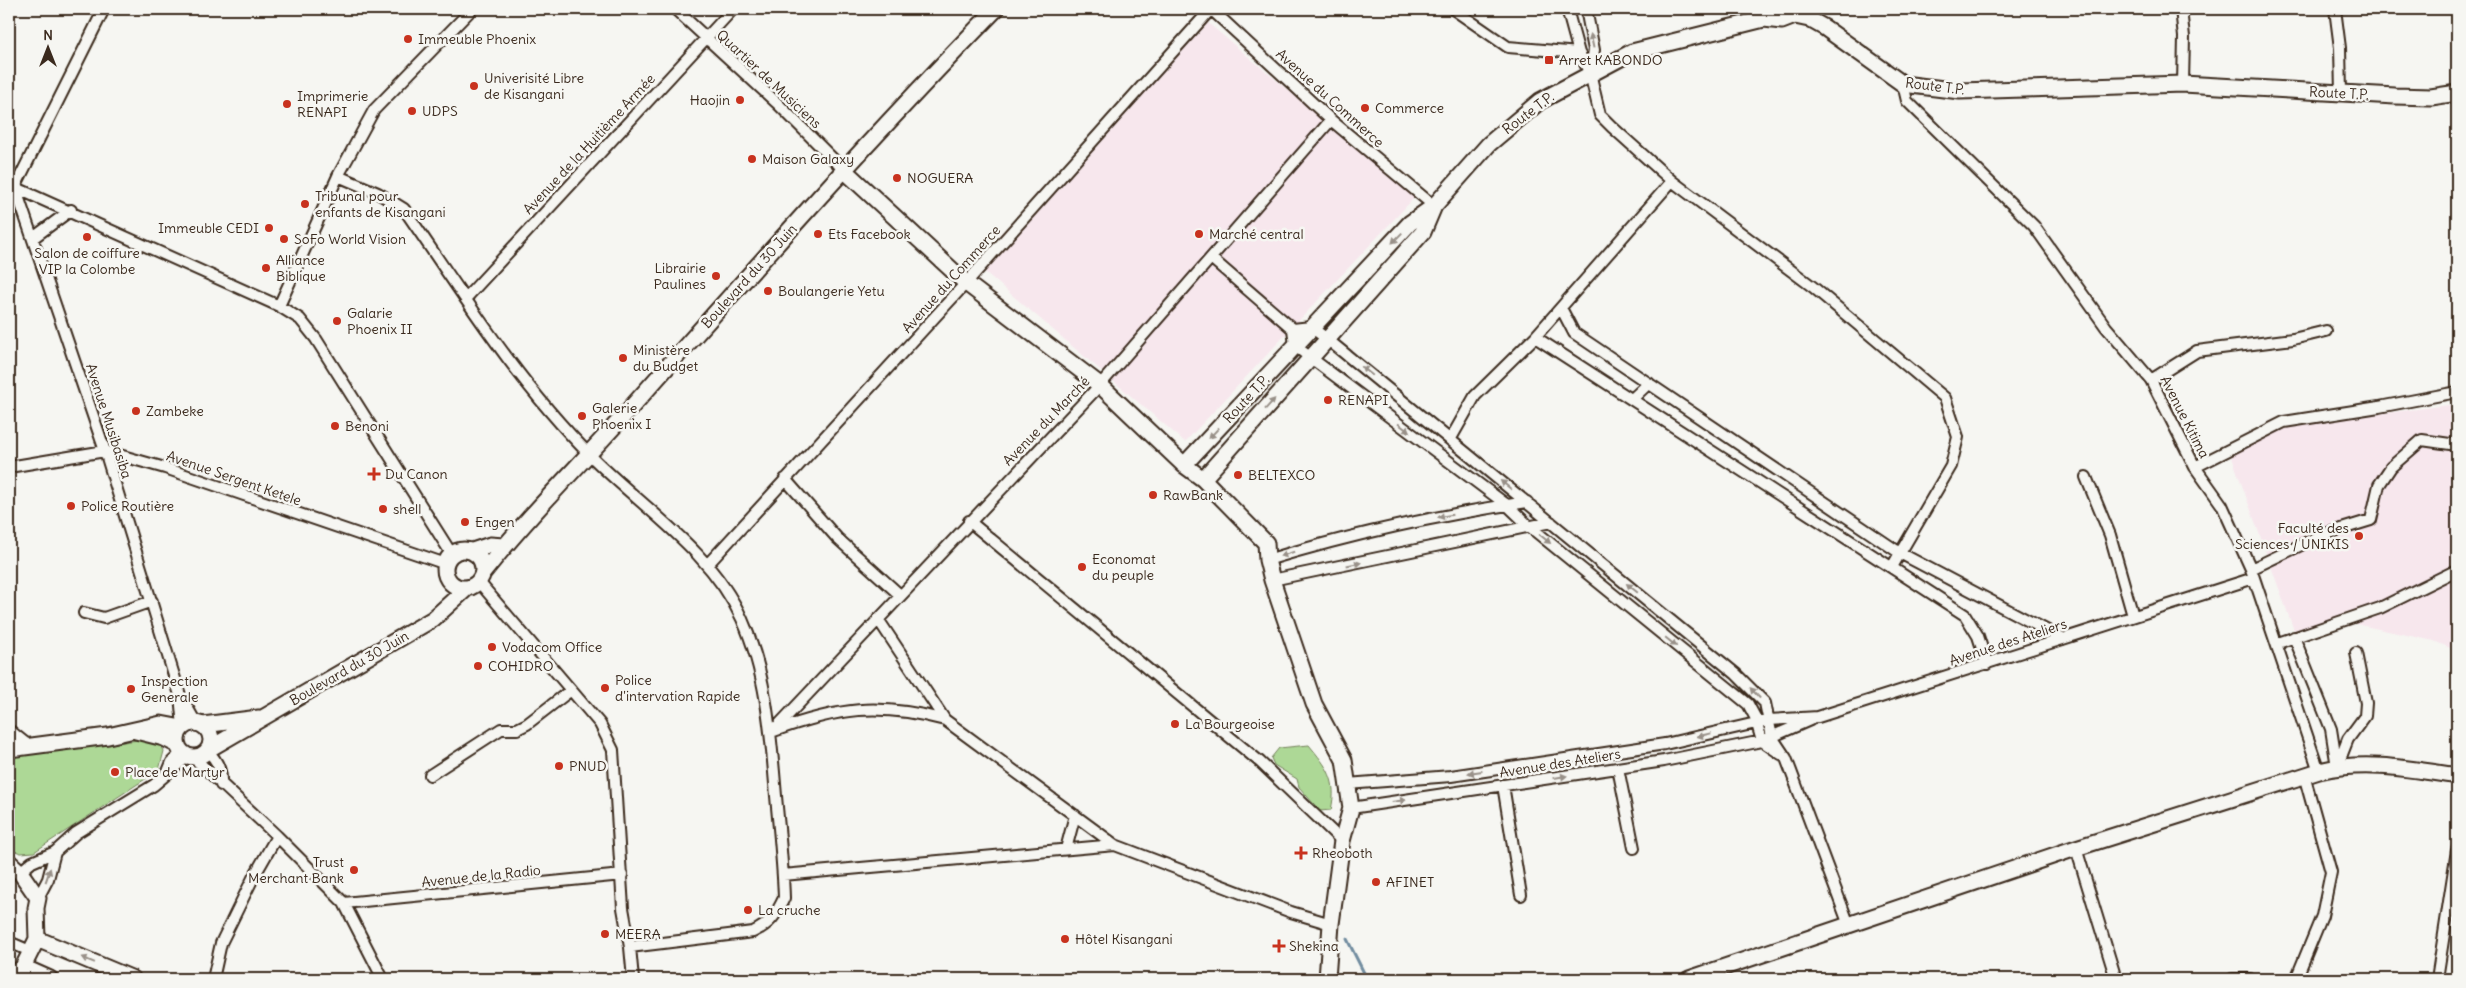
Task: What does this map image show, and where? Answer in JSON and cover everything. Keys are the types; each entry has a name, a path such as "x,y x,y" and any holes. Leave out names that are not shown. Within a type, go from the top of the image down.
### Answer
{"street":[{"path":"104,9 12,186 71,210 279,306 300,319 316,339 448,565 456,586 476,581"},
{"path":"279,306 338,176 374,110 472,9"},
{"name":"Quartier de Musiciens","path":"675,9 777,103 844,170"},
{"name":"Avenue de la Huitième Armée","path":"466,298 732,9"},
{"name":"Boulevard du 30 Juin","path":"209,750 433,619 476,581 504,546 590,455 844,170 996,9"},
{"name":"Avenue du Commerce","path":"708,564 966,283 1211,9 1331,120 1434,206"},
{"path":"1453,9 1508,47 1579,53"},
{"path":"1568,9 1579,53 1590,73 1600,115 1672,181 1813,287 1946,398 1958,437 1951,466 1892,567"},
{"path":"1586,9 1594,50 1590,73"},
{"path":"2181,9 2184,37 2183,84"},
{"path":"2336,9 2340,48 2341,93"},
{"name":"Route T.P.","path":"1184,465 1311,327 1410,223 1434,206 1489,144 1540,100 1632,52 1697,34 1789,14 1809,19 1825,28 1902,84 1960,91 2183,84 2431,97 2457,93"},
{"name":"Avenue Kitima","path":"1902,84 1907,101 2034,226 2106,327 2151,380 2195,468 2222,505 2253,573 2320,771"},
{"name":"Avenue du Marché","path":"771,733 1100,385 1331,120"},
{"path":"844,170 966,283 1100,385 1184,465 1202,479 1266,543 1267,560 1272,580 1314,704 1344,760 1351,808 1342,841 1331,924 1327,979"},
{"path":"338,176 378,193 404,209 530,388 590,455 708,564 741,616 750,639 759,668 771,733 784,898 776,916 766,926 753,932 630,947"},
{"path":"1450,440 1475,396 1535,337 1672,181"},
{"name":"Avenue Musibasiba","path":"12,186 33,238 106,451 191,726"},
{"name":"Route T.P.","path":"1202,479 1423,232 1434,206"},
{"path":"33,238 71,210"},
{"path":"1211,258 1293,329 1295,346 1507,505 1529,526 1748,704 1762,741 1786,758"},
{"path":"1561,308 1574,333 1900,552 2064,639"},
{"path":"1293,329 1311,327 1327,339 1736,674 1765,703 1772,737 1786,758 1849,925"},
{"path":"2151,380 2197,350 2293,340 2326,331"},
{"path":"1535,337 1965,616 1978,636 1987,664"},
{"path":"1632,399 1649,383"},
{"path":"2195,468 2284,422 2457,392"},
{"name":"Avenue des Ateliers","path":"1351,808 1618,768 1762,741 1818,717 2064,639 2253,573 2322,535 2371,520 2379,485 2391,468 2422,440 2457,445"},
{"name":"Avenue Sergent Ketele","path":"9,467 106,451 165,468 448,565"},
{"path":"2086,477 2110,535 2133,616"},
{"path":"785,479 837,538 900,595"},
{"path":"1267,560 1344,537 1527,502"},
{"path":"969,522 1260,762 1342,841"},
{"path":"1272,580 1551,522"},
{"path":"433,619 444,596 448,565 465,550 472,551 490,545 504,546"},
{"path":"472,551 482,560 476,581"},
{"path":"2278,643 2380,608 2457,570"},
{"path":"476,581 600,724 613,750 623,908 630,947 632,979"},
{"path":"84,613 104,618 152,601"},
{"path":"878,619 945,720 1115,845 1291,912 1331,924"},
{"path":"2294,636 2331,729 2337,767"},
{"path":"2337,767 2348,738 2365,716 2366,703 2356,653"},
{"path":"430,775 501,729 517,729 527,724 571,690"},
{"path":"771,733 815,716 850,710 884,708 914,712 945,720"},
{"path":"9,749 134,731 161,724 191,726 266,717"},
{"name":"Avenue des Ateliers","path":"1347,784 1451,776 1656,746 1769,720 1818,717"},
{"path":"38,898 14,867 55,852 76,833 154,785 166,774 172,762 185,753 204,755 209,750 212,741 210,732 191,726"},
{"path":"185,753 177,739 191,726"},
{"path":"9,730 29,746"},
{"path":"134,731 164,738 185,753 277,836 344,903 383,979"},
{"path":"209,750 216,759 222,774 221,785"},
{"path":"1689,979 2076,848 2304,775 2337,767 2386,765 2457,776"},
{"path":"1618,768 1634,848"},
{"path":"2296,979 2322,916 2331,872 2304,775"},
{"path":"1503,786 1521,895"},
{"path":"1066,850 1075,815"},
{"path":"213,979 221,943 253,878 277,836"},
{"path":"783,876 1115,845"},
{"path":"2076,848 2116,979"},
{"path":"2437,979 2457,850"},
{"path":"9,979 22,968 33,945 38,898 48,879 55,852"},
{"name":"Avenue de la Radio","path":"344,903 622,876"},
{"path":"9,942 33,945 132,979"},
{"path":"22,968 50,979"},
{"path":"2232,979 2250,979"}],"shaded area":[{"name":"Marché central","path":"1208,23 1415,197 1185,442 985,272"},
{"name":"Faculté des Sciences / UNIKIS","path":"2457,404 2457,651 2434,641 2337,620 2296,636 2230,452 2291,425"}],"green space":[{"path":"146,739 160,743 164,751 159,770 34,852 21,853 9,849 9,757"},
{"path":"1309,745 1326,767 1332,782 1333,799 1331,810 1320,811 1299,787 1297,779 1274,765 1271,758 1279,748"}],"waterway":[{"path":"1347,939 1367,979"}],"place":[{"name":"Immeuble Phoenix","path":"408,39"},
{"name":"Arret KABONDO","path":"1549,60"},
{"name":"Univerisité Libre de Kisangani","path":"474,86"},
{"name":"Haojin","path":"740,100"},
{"name":"Imprimerie RENAPI","path":"287,104"},
{"name":"Commerce","path":"1365,108"},
{"name":"UDPS","path":"412,111"},
{"name":"Maison Galaxy","path":"752,159"},
{"name":"NOGUERA","path":"897,178"},
{"name":"Tribunal pour enfants de Kisangani","path":"305,204"},
{"name":"Immeuble CEDI","path":"269,228"},
{"name":"Ets Facebook","path":"818,234"},
{"name":"Marché central","path":"1199,234"},
{"name":"Salon de coiffure VIP la Colombe","path":"87,237"},
{"name":"SoFo World Vision","path":"284,239"},
{"name":"Alliance Biblique","path":"266,268"},
{"name":"Librairie Paulines","path":"716,276"},
{"name":"Boulangerie Yetu","path":"768,291"},
{"name":"Galarie Phoenix II","path":"337,321"},
{"name":"Ministère du Budget","path":"623,358"},
{"name":"RENAPI","path":"1328,400"},
{"name":"Zambeke","path":"136,411"},
{"name":"Galerie Phoenix I","path":"582,416"},
{"name":"Benoni","path":"335,426"},
{"name":"Du Canon","path":"374,474"},
{"name":"BELTEXCO","path":"1238,475"},
{"name":"RawBank","path":"1153,495"},
{"name":"Police Routière","path":"71,506"},
{"name":"shell","path":"383,509"},
{"name":"Engen","path":"465,522"},
{"name":"Faculté des Sciences / UNIKIS","path":"2359,536"},
{"name":"Economat du peuple","path":"1082,567"},
{"name":"Vodacom Office","path":"492,647"},
{"name":"COHIDRO","path":"478,666"},
{"name":"Police d'intervation Rapide","path":"605,688"},
{"name":"Inspection Generale","path":"131,689"},
{"name":"La Bourgeoise","path":"1175,724"},
{"name":"PNUD","path":"559,766"},
{"name":"Place de Martyr","path":"115,772"},
{"name":"Rheoboth","path":"1301,853"},
{"name":"Trust Merchant Bank","path":"354,870"},
{"name":"AFINET","path":"1376,882"},
{"name":"La cruche","path":"748,910"},
{"name":"MEERA","path":"605,934"},
{"name":"Hôtel Kisangani","path":"1065,939"},
{"name":"Shekina","path":"1279,946"}]}
